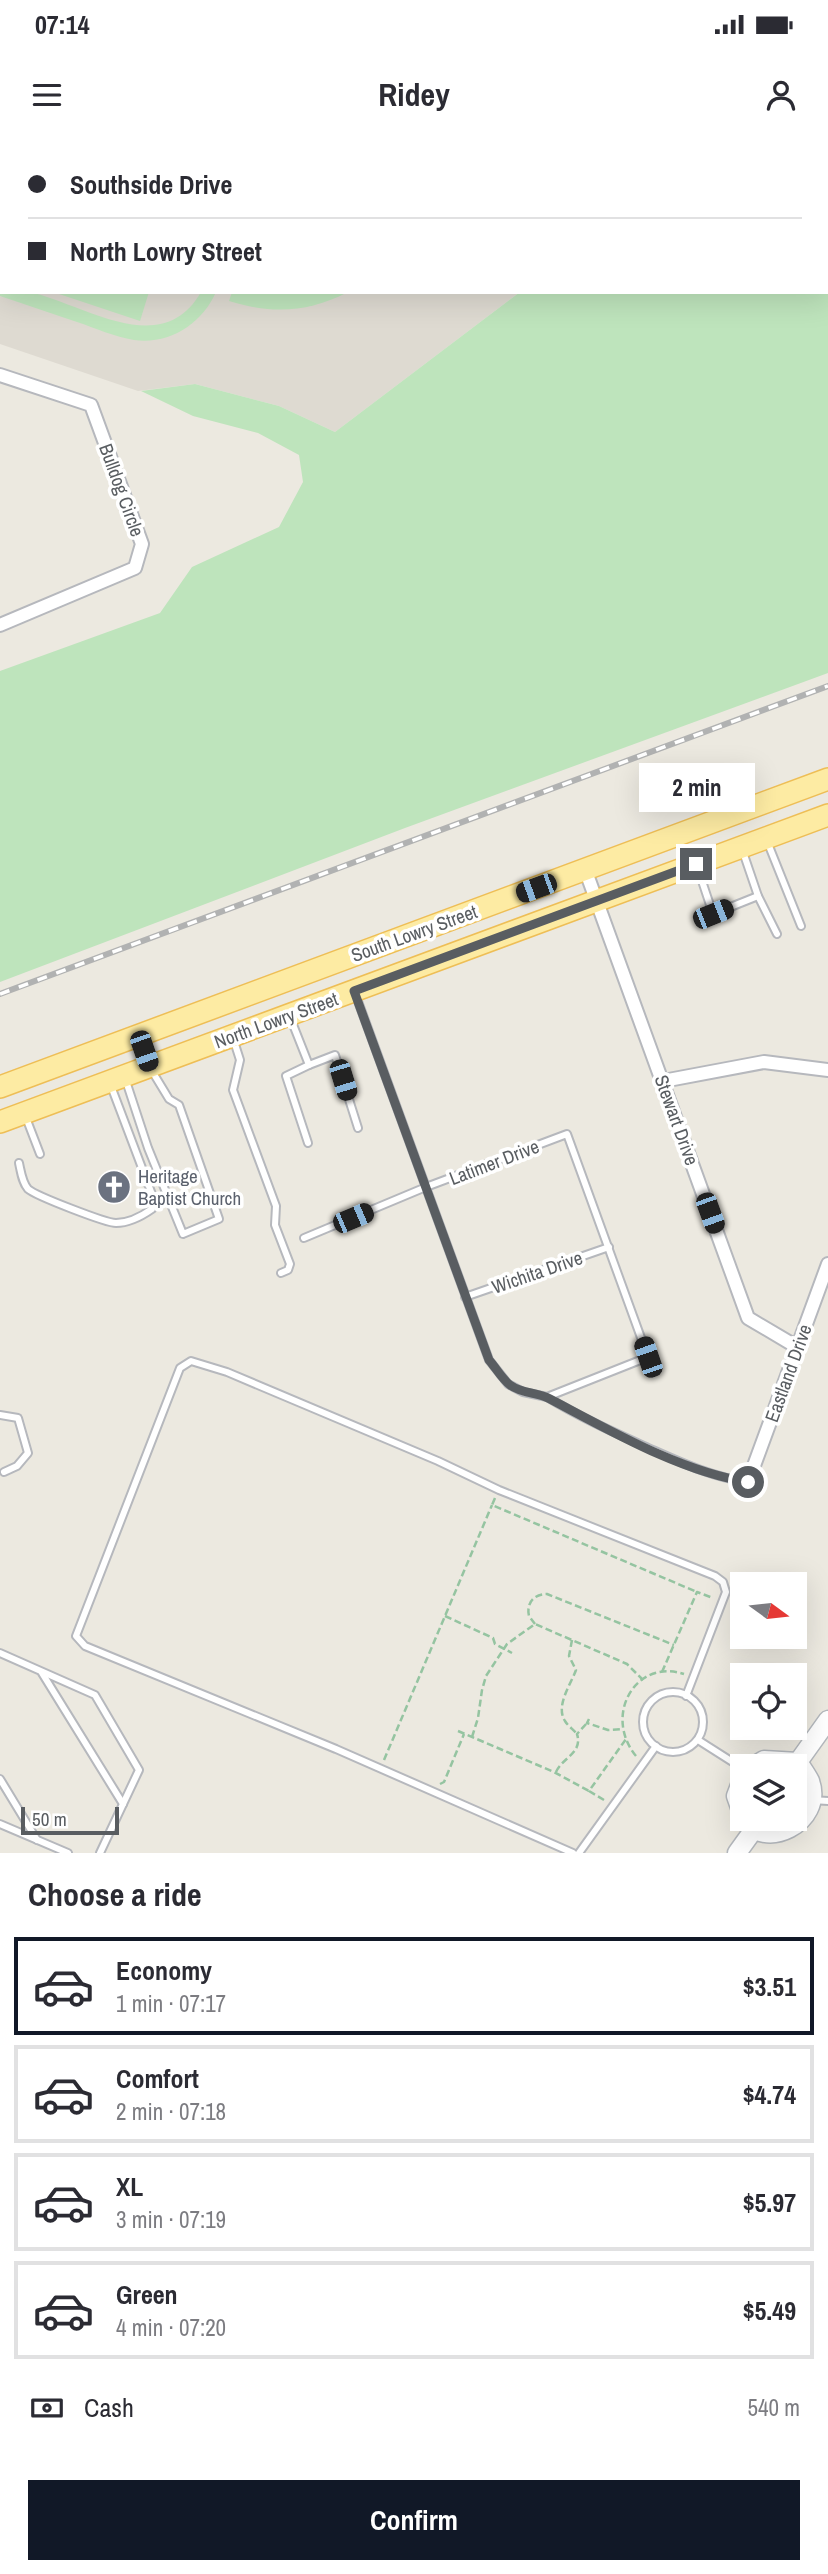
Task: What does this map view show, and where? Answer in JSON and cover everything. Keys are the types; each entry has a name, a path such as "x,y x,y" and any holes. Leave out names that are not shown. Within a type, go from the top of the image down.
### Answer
{"main road":[{"name":"South Lowry Street","path":"0,1087 828,779"},
{"name":"North Lowry Street","path":"0,1122 828,815"},
{"path":"139,1036 149,1067"}],"street":[{"name":"Bulldog Circle","path":"0,374 91,405 142,544 135,568 0,625"},
{"name":"Stewart Drive","path":"585,869 748,1318 797,1348"},
{"path":"663,1081 764,1062 828,1070"},
{"name":"Eastland Drive","path":"748,1482 828,1264"},
{"path":"804,1754 828,1720"},
{"path":"807,1776 820,1800 807,1815"},
{"path":"737,1853 746,1831"},
{"path":"761,1831 765,1834 787,1831"}],"lane":[{"path":"766,838 801,926"},
{"path":"741,847 758,896 777,934"},
{"path":"696,864 713,914 758,896"},
{"path":"354,991 489,1360 508,1384 523,1392 547,1397 581,1417 685,1464 724,1479 748,1482"},
{"path":"290,1015 309,1065"},
{"path":"233,1036 240,1060 233,1090 276,1206 275,1225 290,1264 288,1270 281,1273"},
{"path":"308,1143 286,1076 335,1055 358,1128"},
{"path":"117,1078 183,1234 219,1219 179,1105 170,1099 149,1067"},
{"path":"19,1163 23,1182 34,1193 102,1220 122,1223 142,1216 152,1209 153,1197 117,1078"},
{"path":"24,1113 40,1154"},
{"name":"Latimer Drive","path":"304,1238 426,1187 567,1134 608,1247"},
{"path":"547,1397 648,1357 608,1247"},
{"name":"Wichita Drive","path":"465,1297 608,1247"},
{"path":"573,1853 336,1749 85,1646 76,1636 180,1368 191,1361 227,1372 438,1461 499,1490 715,1576 723,1582 726,1591 686,1696"},
{"path":"0,1415 18,1418 27,1453 18,1466 4,1472"},
{"path":"0,1653 95,1695 139,1770 100,1853"},
{"path":"41,1671 123,1804"},
{"path":"676,1691 695,1700 704,1720 698,1740 681,1752 660,1750 645,1735 644,1714 656,1697 676,1691"},
{"path":"698,1740 730,1760"},
{"path":"579,1853 656,1746"},
{"path":"0,1779 37,1840"},
{"path":"0,1824 68,1853"}],"path":[{"path":"384,1762 499,1490"},
{"path":"492,1505 722,1602"},
{"path":"662,1672 697,1592"},
{"path":"643,1680 626,1664 535,1624 528,1611 530,1602 535,1596 547,1594 674,1645"},
{"path":"445,1616 493,1638 495,1644 512,1653"},
{"path":"472,1737 484,1681 503,1649 513,1638 535,1624"},
{"path":"555,1773 564,1759 579,1747 578,1734 562,1714 563,1703 576,1670 569,1656 572,1640"},
{"path":"643,1764 625,1739 622,1712 625,1701 636,1685 662,1672 676,1671 693,1677"},
{"path":"578,1734 588,1721 608,1730 623,1729"},
{"path":"458,1731 555,1773 612,1806"},
{"path":"438,1785 444,1782 464,1734"},
{"path":"589,1791 625,1739"}],"shaded area":[{"path":"0,294 517,294 335,432 279,406 195,384 138,391 0,344"}],"green space":[{"path":"37,294 101,317 146,325 166,322 185,312 199,294 215,294 202,314 183,330 147,341 112,335 0,296"},
{"path":"59,294 148,294 140,321"},
{"path":"231,294 344,294 304,308 289,309 260,308 229,301"},
{"path":"517,294 828,294 828,673 405,828 0,982 0,671 160,613 192,567 279,527 303,482 299,455 258,433 193,416 141,391 195,384 279,406 335,432"}],"railway":[{"path":"0,994 828,686"}],"place":[{"name":"Heritage Baptist Church","path":"114,1187"}],"route":[{"path":"696,864 354,991 489,1360 508,1384 523,1392 547,1397 581,1417 685,1464 724,1479 748,1482"}]}
